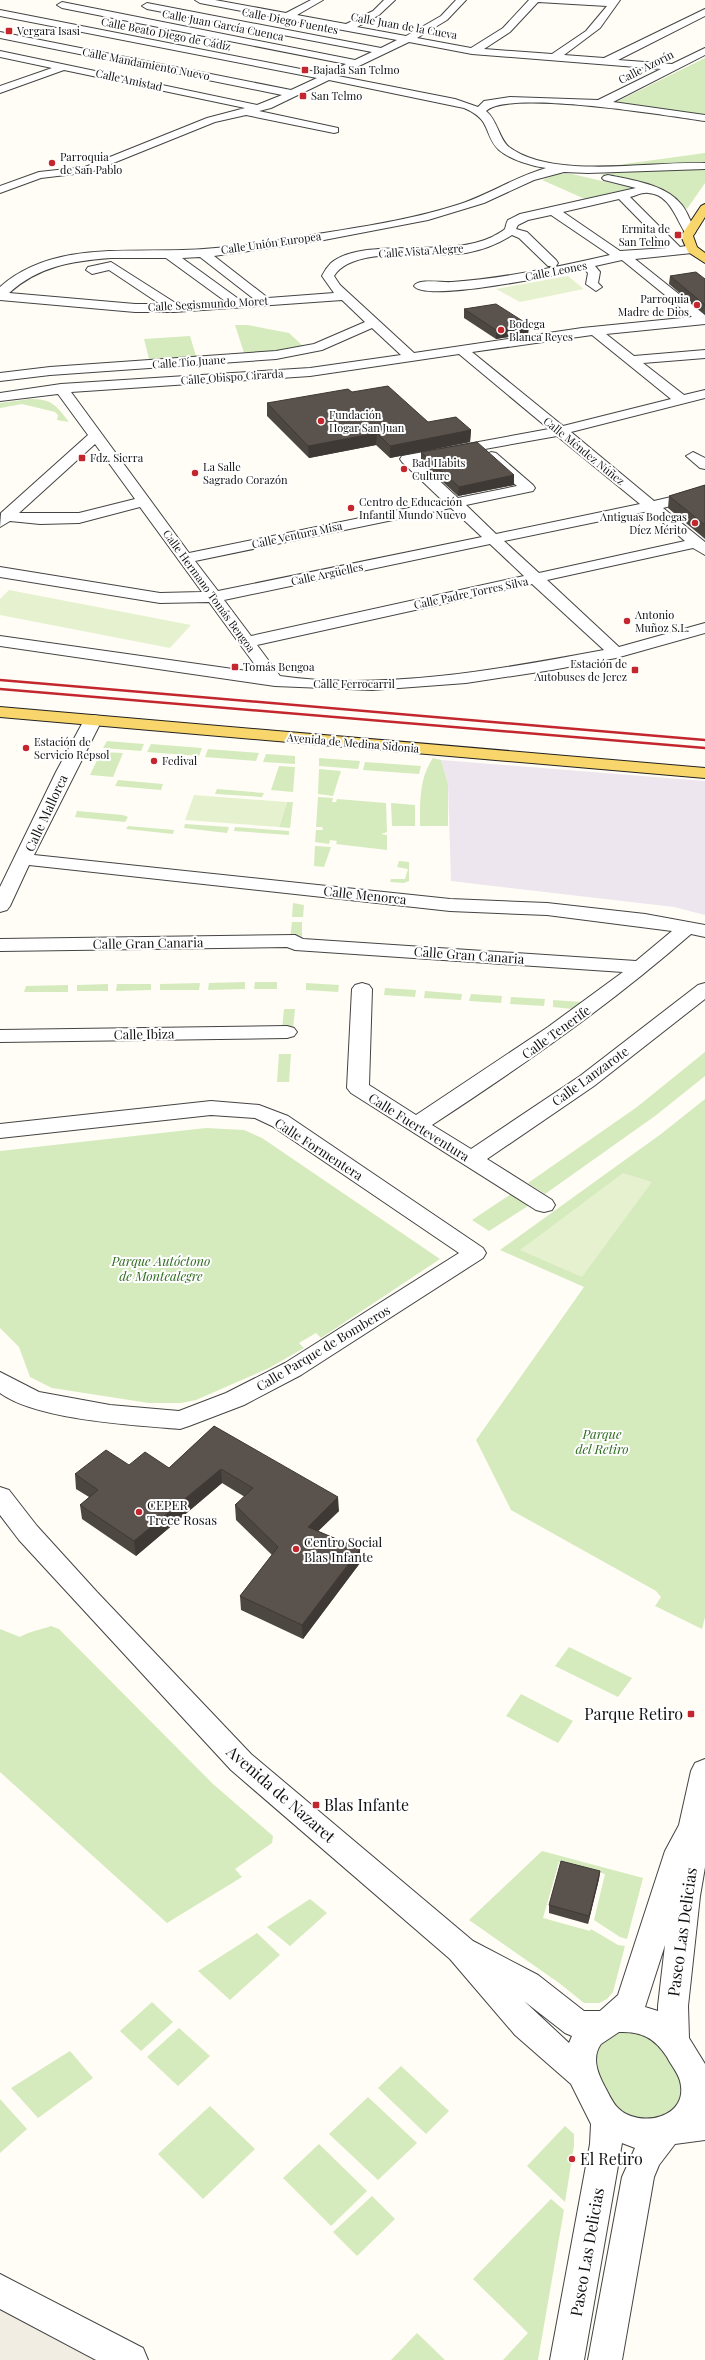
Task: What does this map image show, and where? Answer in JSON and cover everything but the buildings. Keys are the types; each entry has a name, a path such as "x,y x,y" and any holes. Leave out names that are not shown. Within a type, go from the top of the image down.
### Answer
{"main road":[{"path":"698,254 687,241 690,231 705,208"},
{"name":"Avenida de Medina Sidonia","path":"0,712 705,773"}],"street":[{"path":"119,17 147,6 157,0"},
{"name":"Calle Juan de la Cueva","path":"200,0 472,51 607,60 673,67"},
{"path":"225,5 235,0"},
{"path":"140,82 287,17 318,0"},
{"path":"347,28 376,13 390,0"},
{"path":"0,190 39,175 87,170 211,120 252,111 293,94 407,39 444,18 461,0"},
{"path":"472,51 499,37 518,22 534,0"},
{"path":"541,0 614,2"},
{"path":"555,57 580,40 599,24 614,2"},
{"path":"0,31 59,6"},
{"name":"Calle Juan García Cuenca","path":"59,6 356,63"},
{"name":"Calle Diego Fuentes","path":"147,6 382,50"},
{"path":"607,60 705,12"},
{"name":"Calle Beato Diego de Cádiz","path":"0,13 326,78 426,95"},
{"name":"Calle Mandamiento Nuevo","path":"0,35 293,94"},
{"name":"Calle Azorín","path":"598,103 607,101 705,51"},
{"name":"Calle Amistad","path":"0,54 242,104 252,111"},
{"path":"0,90 64,67"},
{"path":"426,95 489,101"},
{"path":"426,95 464,104 480,112 488,118 501,146 541,168 645,160 685,154"},
{"path":"464,104 510,100 598,103 705,118"},
{"path":"480,112 489,101"},
{"path":"252,111 334,130"},
{"path":"568,168 605,171 670,166 705,166"},
{"name":"Calle Unión Europea","path":"0,295 22,275 42,266 60,261 86,258 203,253 378,227 443,213 478,201 541,168 568,168"},
{"path":"568,168 649,189 676,204 690,231"},
{"name":"Calle Vista Alegre","path":"412,358 344,296 328,276 335,266 354,257 459,250 494,242 510,231 512,223 524,217 621,194 649,189"},
{"path":"621,194 677,251"},
{"path":"552,210 616,254 624,256 704,320"},
{"path":"378,227 412,253"},
{"path":"510,231 523,235 552,263"},
{"path":"698,254 704,242"},
{"name":"Calle Leones","path":"420,286 444,287 488,283 540,275 624,256 677,251 698,254"},
{"path":"203,253 266,302"},
{"path":"170,255 238,304"},
{"path":"587,265 594,272 592,284 596,287"},
{"path":"92,281 79,273 111,266 174,308"},
{"name":"Calle Segismundo Moret","path":"0,295 135,308 174,308 344,296"},
{"name":"Calle Obispo Cirarda","path":"0,397 61,388 310,372 595,331 704,320"},
{"name":"Calle Tío Juane","path":"0,377 50,371 276,355 317,347 344,337 372,322"},
{"path":"595,331 633,360 665,389 681,400"},
{"name":"Calle Méndez Núñez","path":"463,351 701,547"},
{"path":"633,360 705,354"},
{"name":"Calle Hermano Tomás Bengoa","path":"61,388 275,681"},
{"path":"616,653 407,459 559,430 705,394"},
{"path":"3,519 96,436"},
{"name":"Calle Ventura Misa","path":"186,558 528,488 480,445"},
{"path":"693,456 705,465"},
{"name":"Calle Argüelles","path":"0,572 160,598 214,597 494,540 705,493"},
{"path":"3,519 79,518 144,501"},
{"name":"Calle Padre Torres Silva","path":"246,642 536,579 701,547"},
{"name":"Calle Ferrocarril","path":"0,641 275,681 333,685 409,683 507,673 616,653 705,628"},
{"name":"Calle Mallorca","path":"0,906 65,772 93,720"},
{"name":"Calle Menorca","path":"24,859 450,905 547,909 645,920 696,929"},
{"name":"Calle Tenerife","path":"416,1125 532,1050 642,967 696,929"},
{"name":"Calle Gran Canaria","path":"0,945 295,942 642,967"},
{"name":"Calle Lanzarote","path":"472,1159 587,1081 705,989"},
{"name":"Calle Fuerteventura","path":"362,990 358,1088 544,1205"},
{"name":"Calle Ibiza","path":"0,1036 287,1032"},
{"name":"Calle Formentera","path":"0,1131 211,1108 259,1112 280,1121 474,1253"},
{"name":"Calle Parque de Bomberos","path":"0,1381 17,1392 36,1400 110,1414 180,1420 235,1399 293,1369 474,1253"},
{"name":"Avenida de Nazaret","path":"0,1497 28,1533 78,1588 241,1762 461,1948 495,1991 526,2025 581,2073"},
{"name":"Paseo Las Delicias","path":"674,2038 673,2006 685,1896 692,1858 693,1826 705,1771"},
{"name":"Paseo Las Delicias","path":"682,2129 645,2136 625,2131 607,2119 581,2073 580,2054 588,2037 631,2003 680,1851 693,1826"},
{"path":"461,1948 527,1986 576,2023 583,2025 608,2022"},
{"name":"Paseo Las Delicias","path":"605,2360 638,2176 648,2154 682,2129 697,2097 700,2083 674,2038 657,2024 638,2018 608,2022"},
{"name":"Paseo Las Delicias","path":"567,2360 606,2144 607,2119"},
{"path":"0,2291 132,2360"}],"shaded area":[{"path":"441,760 705,781 705,915 674,907 451,881 448,784"},
{"path":"0,2310 94,2360 0,2360"}],"green space":[{"path":"705,58 705,116 612,104"},
{"path":"705,153 705,164 610,166"},
{"path":"679,169 705,169 705,183 687,209 677,200 624,179 599,174"},
{"path":"557,174 572,174 632,188 585,199 542,180"},
{"path":"568,276 584,289 520,302 496,289"},
{"path":"235,325 248,325 289,333 304,347 245,356"},
{"path":"190,336 196,356 149,359 144,339"},
{"path":"29,399 43,400 52,404 69,422 57,420 58,415 55,412 22,404 0,408 0,403"},
{"path":"9,590 191,625 170,648 0,615 0,599"},
{"path":"107,741 144,744 141,751 103,748"},
{"path":"151,744 202,748 199,756 147,752"},
{"path":"208,749 259,753 256,761 205,757"},
{"path":"101,752 123,753 113,777 90,775"},
{"path":"266,754 295,756 295,764 263,762"},
{"path":"319,758 360,761 358,769 319,766"},
{"path":"433,758 441,760 448,784 448,826 420,826 421,791 425,774"},
{"path":"365,762 421,766 419,774 363,770"},
{"path":"279,766 295,767 293,792 271,790"},
{"path":"319,769 341,771 333,796 318,794"},
{"path":"118,780 163,784 161,790 115,786"},
{"path":"217,789 264,793 262,797 215,794"},
{"path":"194,795 287,802 279,827 185,820"},
{"path":"318,797 333,798 332,802 336,802 337,799 386,803 387,832 381,834 387,835 387,850 336,844 337,841 330,840 329,844 315,842 316,830 323,830 322,827 316,827"},
{"path":"287,802 293,802 290,828 279,827"},
{"path":"391,803 415,805 415,826 392,826"},
{"path":"77,811 123,815 128,817 125,822 75,817"},
{"path":"185,824 229,827 227,833 184,828"},
{"path":"128,826 174,830 173,834 126,829"},
{"path":"235,827 289,831 289,835 234,831"},
{"path":"315,846 331,847 324,867 314,866"},
{"path":"399,861 409,862 409,881 404,883 390,882 391,879 405,879 408,869 397,867"},
{"path":"293,903 304,905 303,917 292,917"},
{"path":"292,922 302,922 302,940 290,939"},
{"path":"245,982 245,989 208,990 209,983"},
{"path":"255,982 277,982 277,989 254,989"},
{"path":"200,983 199,990 160,990 160,984"},
{"path":"306,983 339,985 338,992 306,990"},
{"path":"108,984 108,991 77,991 77,985"},
{"path":"117,984 151,984 151,990 116,991"},
{"path":"68,985 68,992 24,992 26,986"},
{"path":"385,988 416,990 415,997 384,995"},
{"path":"425,991 462,994 461,1000 424,998"},
{"path":"471,994 502,996 501,1003 469,1001"},
{"path":"511,997 545,999 544,1006 510,1004"},
{"path":"553,1000 582,1002 572,1009 553,1007"},
{"path":"284,1009 295,1009 293,1029 282,1029"},
{"path":"705,1052 705,1076 655,1116 545,1194 528,1183 637,1107"},
{"path":"279,1054 291,1054 289,1082 277,1082"},
{"name":"Parque del Retiro","path":"705,1099 705,1617 702,1629 655,1606 661,1597 656,1591 511,1510 476,1440 584,1287 500,1250 661,1134"},
{"name":"Parque Autóctono de Montealegre","path":"206,1128 244,1130 262,1138 440,1259 321,1338 316,1333 299,1343 304,1348 269,1368 196,1400 181,1403 149,1403 52,1388 30,1377 19,1347 0,1328 0,1151"},
{"path":"623,1173 652,1182 582,1277 520,1250"},
{"path":"511,1194 528,1206 489,1231 472,1220"},
{"path":"51,1626 59,1629 213,1784 273,1836 272,1843 235,1869 242,1877 167,1923 0,1772 0,1629 20,1637"},
{"path":"569,1647 632,1678 618,1697 555,1666"},
{"path":"521,1694 573,1721 558,1743 506,1716"},
{"path":"542,1851 643,1878 627,1939 620,1937 594,1920 605,1874 559,1862 543,1918 590,1931 591,1929 618,1945 625,1946 613,1992 607,1999 599,2003 584,2003 559,1983 469,1920"},
{"path":"310,1899 327,1913 290,1946 267,1927"},
{"path":"257,1933 280,1955 230,2000 198,1971"},
{"path":"152,2002 173,2022 141,2051 120,2031"},
{"path":"179,2028 210,2056 178,2086 147,2057"},
{"path":"624,2031 642,2034 650,2037 658,2043 678,2076 681,2095 675,2108 666,2116 642,2120 629,2115 617,2105 607,2092 600,2078 597,2063 599,2049 608,2038"},
{"path":"70,2051 93,2078 38,2118 11,2088"},
{"path":"401,2066 449,2111 426,2134 378,2088"},
{"path":"368,2097 417,2143 378,2180 329,2134"},
{"path":"0,2099 27,2129 0,2153"},
{"path":"210,2106 255,2149 203,2199 158,2154"},
{"path":"565,2126 574,2134 574,2146 565,2202 527,2166"},
{"path":"319,2144 367,2191 331,2226 283,2178"},
{"path":"372,2196 395,2219 357,2256 333,2232"},
{"path":"551,2199 564,2210 538,2360 503,2360 528,2333 473,2279"},
{"path":"417,2333 445,2360 391,2360"}],"railway":[{"path":"0,680 705,740"},
{"path":"0,689 705,748"}],"place":[{"name":"Vergara Isasi","path":"9,31"},
{"name":"Bajada San Telmo","path":"305,70"},
{"name":"San Telmo","path":"303,96"},
{"name":"Parroquia de San Pablo","path":"52,163"},
{"name":"Ermita de San Telmo","path":"678,235"},
{"name":"Parroquia Madre de Dios","path":"697,305"},
{"name":"Bodega Blanca Reyes","path":"501,330"},
{"name":"Fundación Hogar San Juan","path":"321,421"},
{"name":"Fdz. Sierra","path":"82,458"},
{"name":"Bad Habits Culture","path":"404,469"},
{"name":"La Salle Sagrado Corazón","path":"195,473"},
{"name":"Centro de Educación Infantil Mundo Nuevo","path":"351,508"},
{"name":"Antiguas Bodegas Díez Mérito","path":"695,523"},
{"name":"Antonio Muñoz S.L.","path":"627,621"},
{"name":"Tomás Bengoa","path":"235,667"},
{"name":"Estación de Autobuses de Jerez","path":"635,670"},
{"name":"Estación de Servicio Repsol","path":"26,748"},
{"name":"Fedival","path":"154,761"},
{"name":"CEPER Trece Rosas","path":"139,1512"},
{"name":"Centro Social Blas Infante","path":"296,1549"},
{"name":"Parque Retiro","path":"691,1714"},
{"name":"Blas Infante","path":"316,1805"},
{"name":"El Retiro","path":"572,2159"}]}
